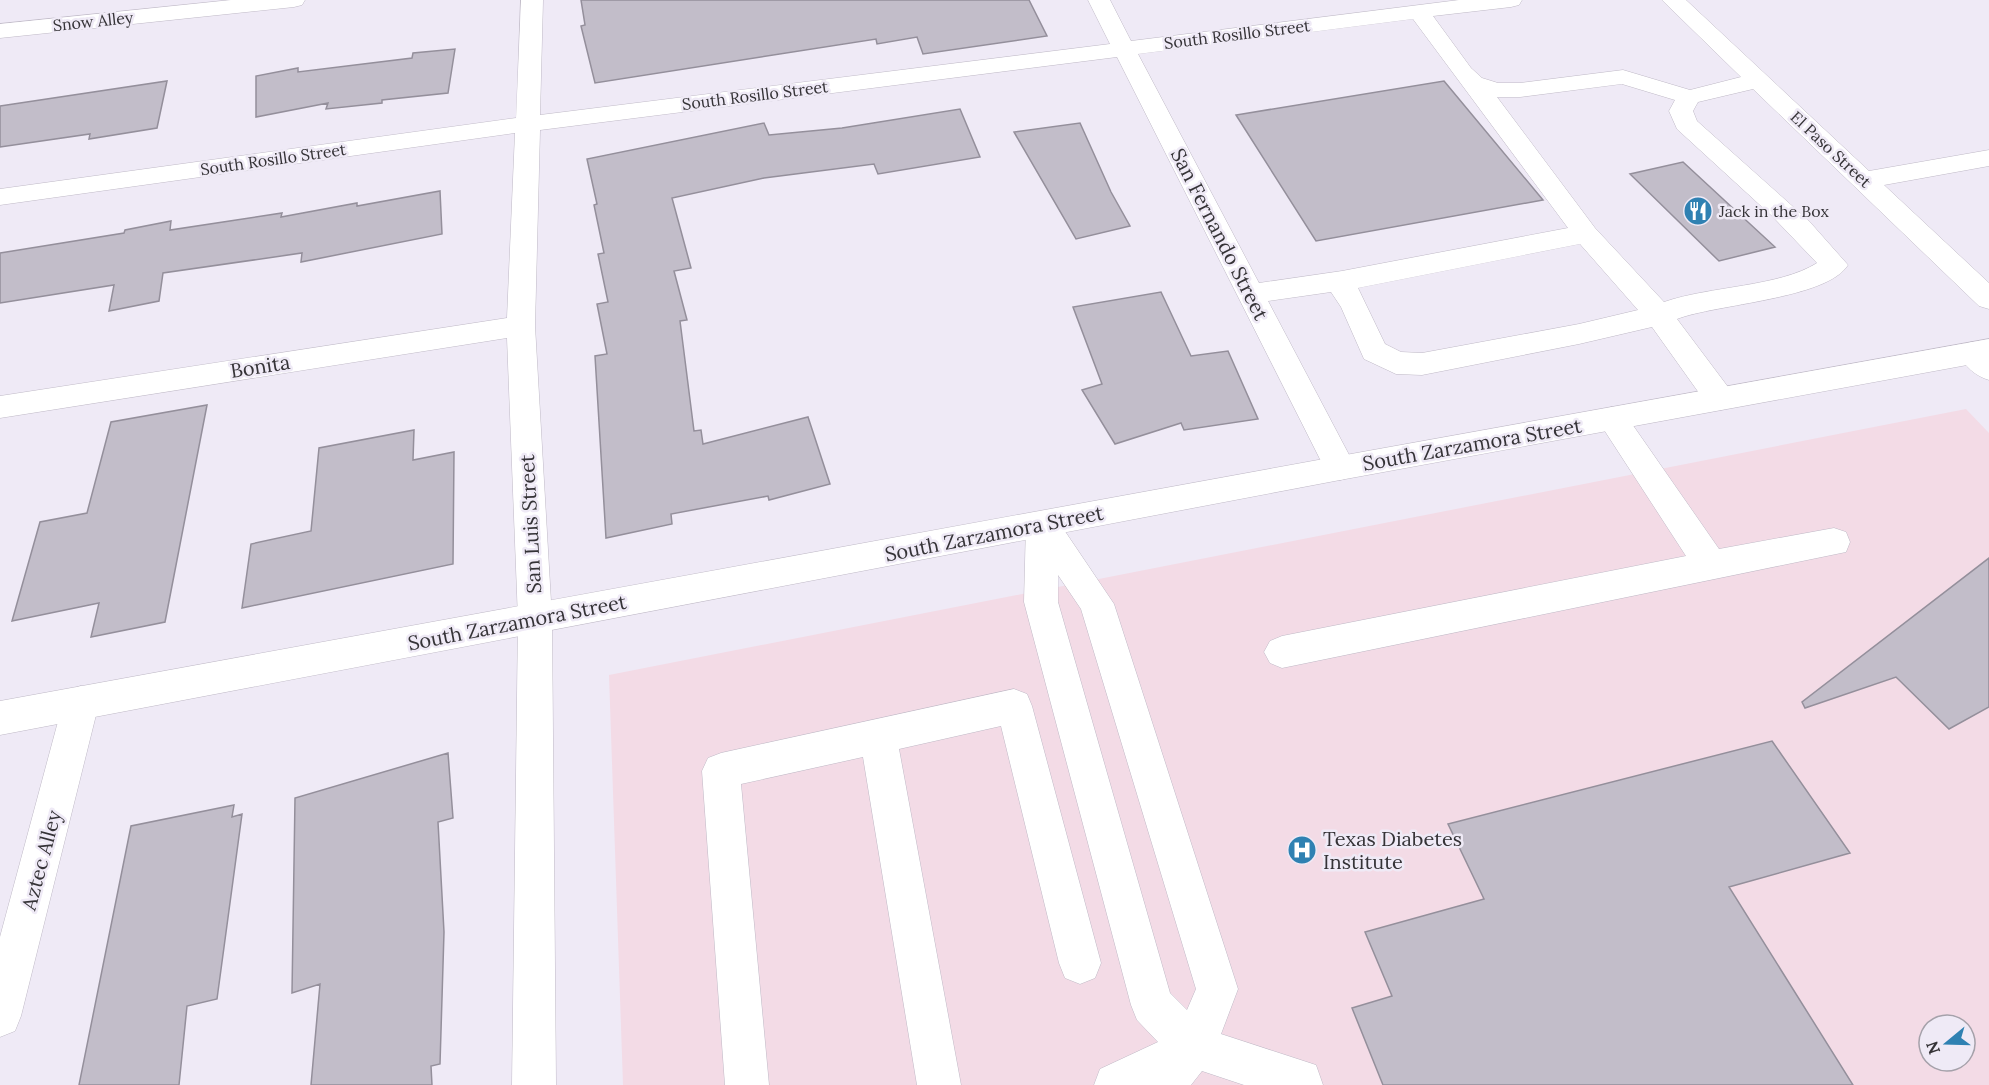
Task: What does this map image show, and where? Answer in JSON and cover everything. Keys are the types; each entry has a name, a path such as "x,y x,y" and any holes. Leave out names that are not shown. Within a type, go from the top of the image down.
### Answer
{"street":[{"name":"Snow Alley","path":"0,31 294,0"},
{"name":"San Luis Street","path":"531,0 521,326 535,619 534,1085"},
{"name":"San Fernando Street","path":"1099,0 1340,468"},
{"name":"South Rosillo Street","path":"0,197 527,124 1124,48 1403,9 1511,0"},
{"name":"El Paso Street","path":"1673,0 1989,299"},
{"path":"1403,9 1474,83 1586,234 1659,315 1720,399"},
{"path":"1474,83 1496,90 1521,90 1623,77 1689,97 1758,80"},
{"path":"1342,281 1346,295 1353,303 1374,351 1396,363 1422,364 1579,334 1659,315 1694,303 1784,285 1825,273 1834,266 1761,190 1686,124 1681,111 1689,97"},
{"path":"1863,180 1989,158"},
{"path":"1251,294 1342,281 1586,234"},
{"name":"Bonita","path":"0,407 521,326"},
{"name":"South Zarzamora Street","path":"0,718 1612,418 1983,357"},
{"path":"1612,418 1711,565"},
{"path":"1042,524 1041,602 1152,1005 1194,1047 1300,1082 1301,1085"},
{"path":"1042,524 1097,604 1217,989 1194,1047 1163,1085"},
{"path":"1282,652 1834,542"},
{"name":"Aztec Alley","path":"0,1016 81,703"},
{"path":"747,1085 722,771 1014,706 1080,963"},
{"path":"878,736 939,1085"},
{"path":"1116,1085 1194,1047"}],"shaded area":[{"name":"Texas Diabetes Institute","path":"1966,409 1989,433 1989,1085 623,1085 609,675"}],"building":[{"path":"581,0 1029,0 1047,36 923,54 917,37 877,44 876,39 595,83 581,26 585,25"},
{"path":"455,49 448,93 326,109 328,103 256,117 256,76 298,68 298,72 412,58 413,53"},
{"path":"167,81 157,128 89,139 90,134 0,147 0,106"},
{"path":"1444,81 1543,200 1316,241 1236,115"},
{"path":"960,109 980,157 878,174 874,164 764,178 672,198 691,268 674,271 687,320 680,321 694,431 701,430 703,444 808,417 830,484 769,500 768,496 671,514 672,524 606,538 595,356 607,354 597,304 608,302 598,254 604,253 594,205 597,204 587,159 764,123 769,135 842,128"},
{"path":"1080,123 1111,192 1130,226 1076,239 1014,132"},
{"path":"1683,162 1775,247 1719,261 1630,174"},
{"path":"440,191 442,234 301,262 302,253 163,273 159,301 109,311 114,285 0,303 0,253 124,233 125,230 171,221 170,230 282,213 281,217"},
{"path":"1161,292 1191,356 1228,351 1258,419 1184,430 1181,423 1115,444 1082,390 1102,384 1073,307"},
{"path":"207,405 165,622 91,637 99,603 12,621 40,522 87,513 111,422"},
{"path":"414,430 413,460 454,452 453,564 242,608 251,544 311,531 319,448"},
{"path":"1989,558 1989,707 1949,729 1896,677 1805,708 1802,702"},
{"path":"1772,741 1850,853 1729,887 1853,1085 1383,1085 1352,1008 1392,996 1365,932 1484,899 1448,824"},
{"path":"448,753 453,818 438,822 444,932 440,1064 431,1066 432,1085 311,1085 320,984 292,993 295,798"},
{"path":"234,805 232,817 242,814 217,999 187,1006 179,1085 79,1085 131,826"}],"place":[{"name":"Jack in the Box","path":"1698,211"},
{"name":"Texas Diabetes Institute","path":"1302,850"}]}
